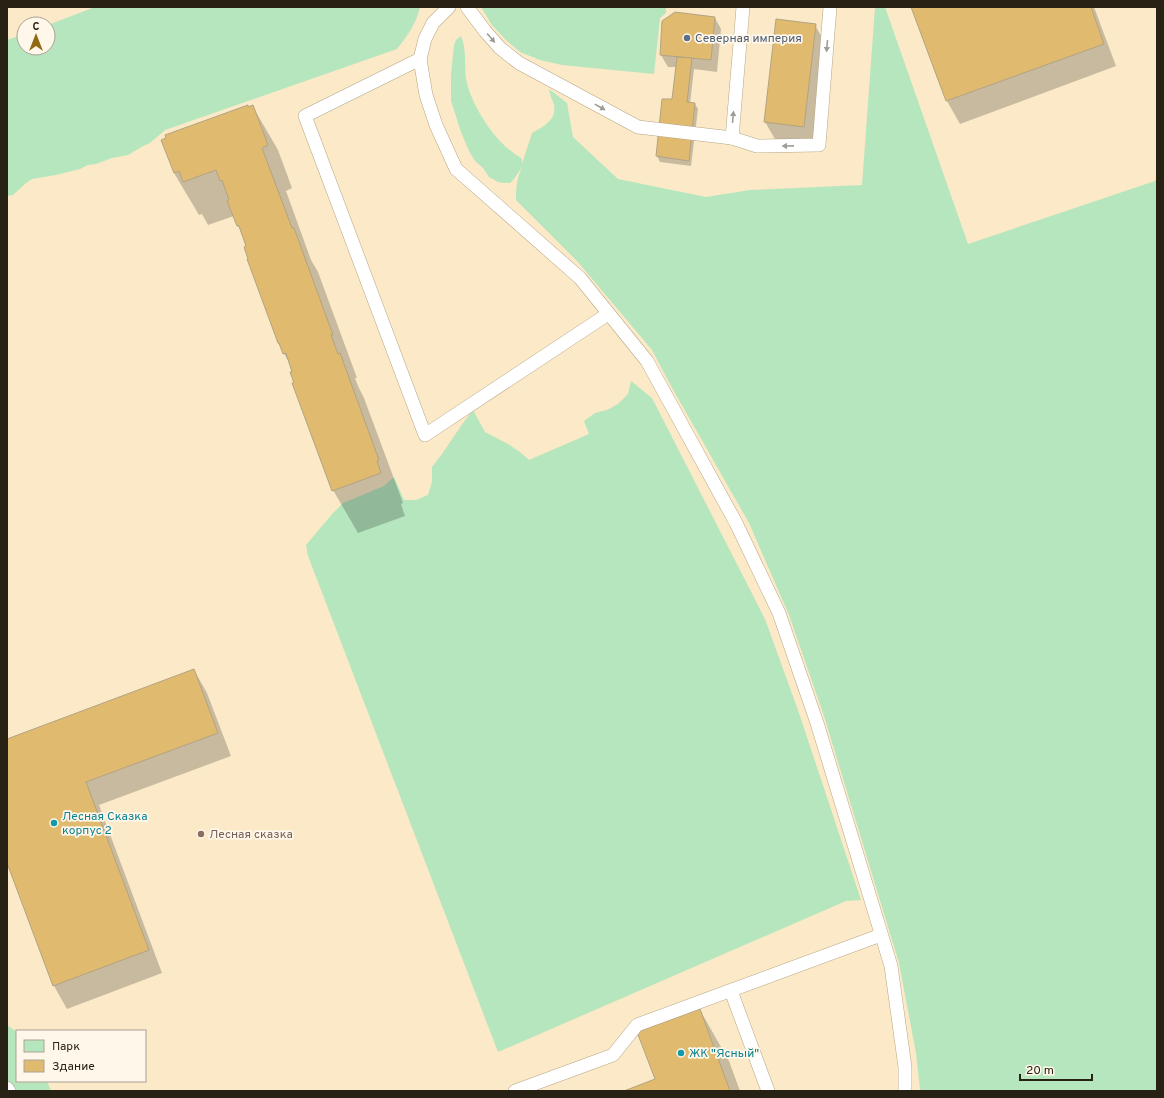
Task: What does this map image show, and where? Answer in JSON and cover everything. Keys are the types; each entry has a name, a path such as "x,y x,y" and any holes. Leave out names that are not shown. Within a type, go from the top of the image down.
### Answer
{"lane":[{"path":"449,7 433,23 425,39 420,59 426,95 436,125 456,169 580,278 647,361 736,523 779,614 817,723 891,966 905,1067 905,1091"},
{"path":"467,7 500,48 519,63 638,127 732,138 757,146 818,145 830,7"},
{"path":"732,138 743,7"},
{"path":"420,59 305,116 425,435 608,314"},
{"path":"515,1091 613,1055 636,1025 881,935"},
{"path":"731,990 768,1091"}],"green space":[{"path":"95,7 420,7 411,29 397,49 165,130 150,143 128,155 112,158 80,169 56,175 32,179 13,195 7,196 7,40 16,37 16,56 56,56 56,22"},
{"path":"481,7 666,7 666,13 660,18 654,74 562,65 540,60 520,52 506,40 492,25"},
{"path":"875,7 885,7 968,244 1155,181 1157,177 1157,1091 922,1091 920,1089 916,1053 899,963 824,716 789,615 749,523 652,350 577,261 516,200 517,183 522,167 510,183 504,183 498,182 489,177 483,168 475,161 461,132 451,101 451,75 454,45 456,40 461,36 465,52 466,78 475,104 491,131 505,146 522,159 522,164 532,133 548,122 553,115 554,105 549,89 567,103 573,137 618,179 706,197 750,190 862,185"},
{"path":"631,381 652,398 765,619 799,713 861,900 846,901 498,1052 308,556 306,545 343,503 384,486 394,477 404,500 416,500 428,495 432,482 432,467 473,410 485,432 508,444 529,460 589,434 584,421 595,413 607,410 618,404 628,394"},
{"path":"7,1025 16,1031 16,1082 47,1082 51,1091 7,1091"}],"building":[{"path":"911,7 1091,7 1104,44 946,101"},
{"name":"Северная империя","path":"675,12 715,17 711,60 660,55 662,21"},
{"path":"776,19 816,24 804,127 764,122"},
{"path":"677,57 692,58 687,102 695,103 689,161 656,156 662,99 672,99"},
{"path":"248,105 248,107 253,105 268,145 262,148 292,228 294,228 333,335 331,335 338,354 340,353 379,460 377,461 381,473 332,491 292,383 294,383 290,372 292,372 286,353 283,354 278,343 247,259 244,247 246,246 239,226 237,226 227,201 229,200 222,180 220,181 216,170 183,182 179,171 174,173 161,140 166,138 165,135"},
{"name":"Лесная Сказка корпус 2","path":"194,669 218,733 86,782 149,950 53,986 7,863 7,739"},
{"name":"ЖК \"Ясный\"","path":"700,1009 730,1091 624,1091 655,1079 637,1032"}],"place":[{"name":"Северная империя","path":"687,38"},
{"name":"Лесная Сказка корпус 2","path":"54,823"},
{"name":"Лесная сказка","path":"201,834"},
{"name":"ЖК \"Ясный\"","path":"681,1053"}]}
